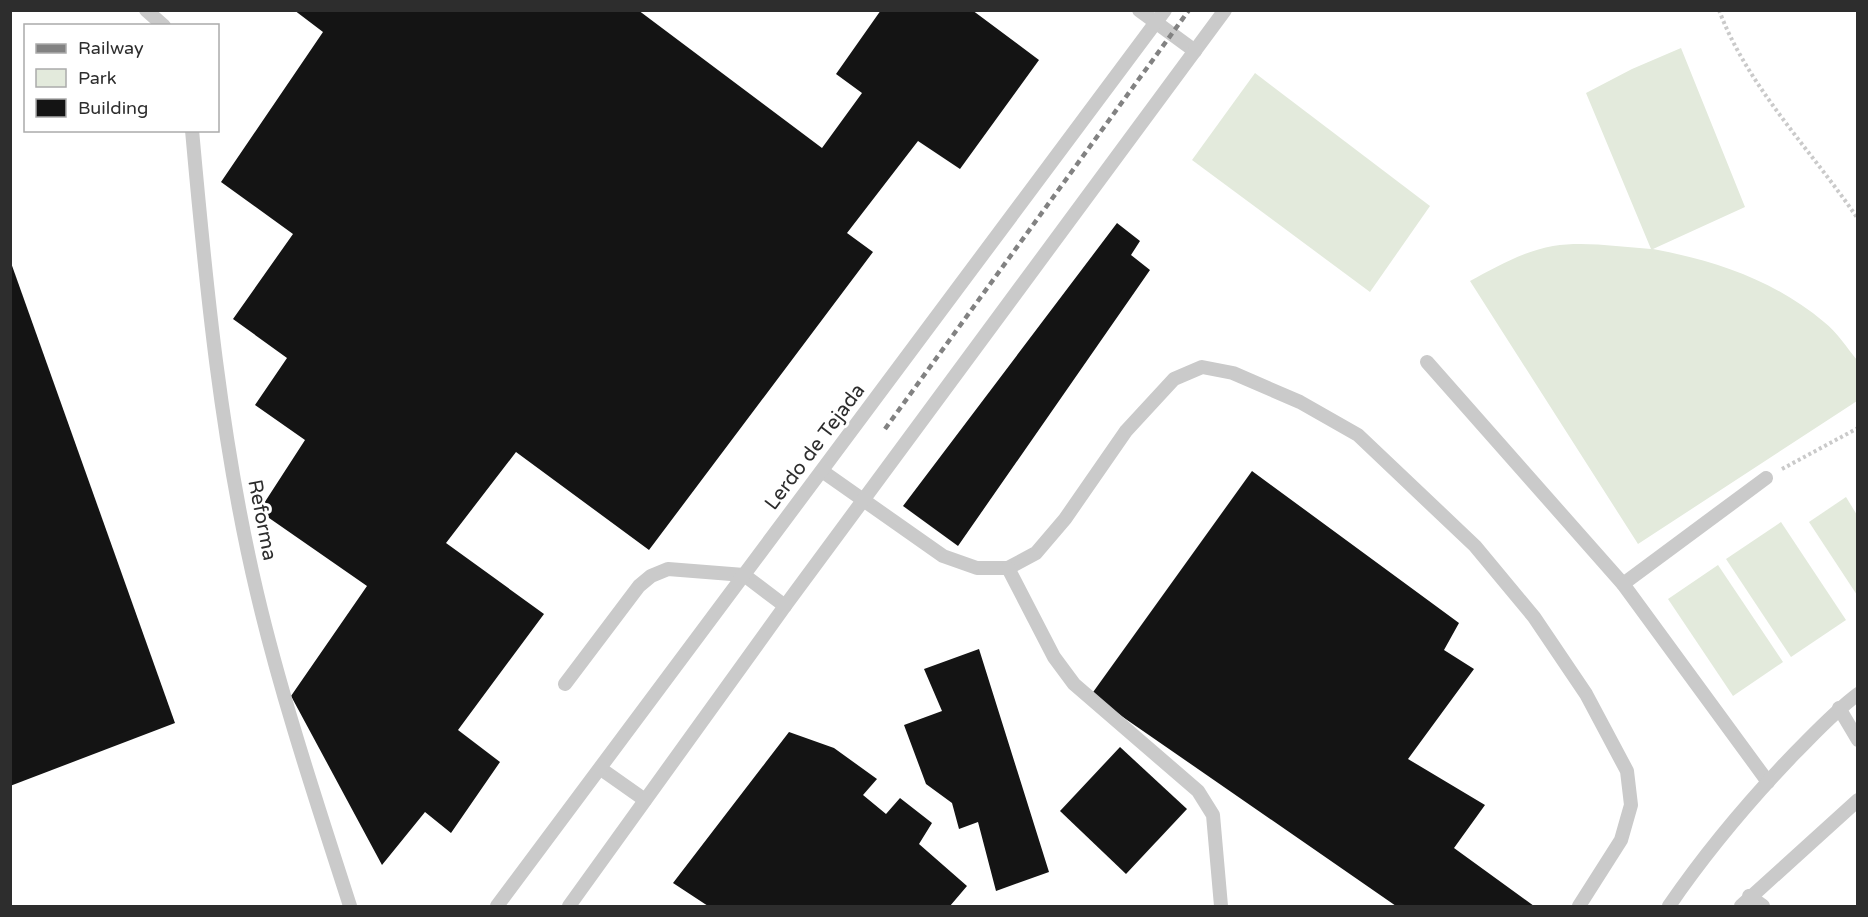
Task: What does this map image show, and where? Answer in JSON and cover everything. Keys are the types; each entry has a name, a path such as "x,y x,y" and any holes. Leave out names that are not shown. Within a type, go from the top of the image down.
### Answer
{"lane":[{"path":"146,10 162,24"},
{"path":"1139,10 1195,51"},
{"name":"Lerdo de Tejada","path":"497,906 1165,10"},
{"path":"569,906 785,606 1225,10"},
{"name":"Reforma","path":"192,132 213,348 256,592 281,686 350,906"},
{"path":"1427,362 1623,584 1768,782"},
{"path":"822,471 943,556 977,568 1008,568 1036,553 1065,519 1126,431 1173,379 1202,367 1233,373 1290,397 1358,435 1475,546 1534,617 1586,693 1627,771 1631,805 1621,840 1579,906"},
{"path":"1623,584 1766,478"},
{"path":"1008,568 1054,657 1074,684 1198,791 1213,815 1221,906"},
{"path":"565,684 639,586 651,576 669,569 744,575 785,606"},
{"path":"1669,906 1701,861 1768,782 1839,708 1857,694"},
{"path":"1839,708 1857,740"},
{"path":"601,769 645,800"},
{"path":"1745,901 1857,800"},
{"path":"1745,901 1763,906"}],"path":[{"path":"1719,10 1729,37 1751,76 1827,173 1857,219"},
{"path":"1766,478 1857,428"}],"green space":[{"path":"1681,48 1745,207 1653,249 1722,266 1743,274 1805,307 1833,330 1857,360 1857,401 1638,544 1470,281 1521,256 1553,246 1590,244 1651,249 1586,93 1632,69"},
{"path":"1255,73 1430,206 1370,292 1192,160"},
{"path":"1846,497 1857,515 1857,595 1809,522"},
{"path":"1781,522 1846,620 1791,657 1726,559"},
{"path":"1718,565 1783,662 1733,696 1668,599"}],"building":[{"path":"294,10 638,10 822,148 862,93 836,74 881,10 972,10 1039,60 960,169 918,141 847,233 873,252 649,550 516,452 446,543 544,614 458,730 500,762 451,833 425,812 382,865 291,696 367,586 259,511 305,440 255,405 287,358 233,319 293,234 221,182 323,32"},
{"path":"1117,223 1140,241 1131,255 1150,270 958,546 903,506"},
{"path":"10,260 175,723 10,786"},
{"path":"1252,471 1459,623 1444,650 1474,669 1408,759 1485,805 1454,848 1534,906 1396,906 1091,695"},
{"path":"979,649 1049,872 996,891 978,822 959,829 952,803 926,784 904,725 942,711 924,669"},
{"path":"789,732 834,748 877,779 863,795 886,814 900,798 932,823 919,844 967,886 950,906 708,906 673,883"},
{"path":"1120,747 1187,809 1126,874 1060,811"}],"railway":[{"path":"885,429 1189,10"}]}
